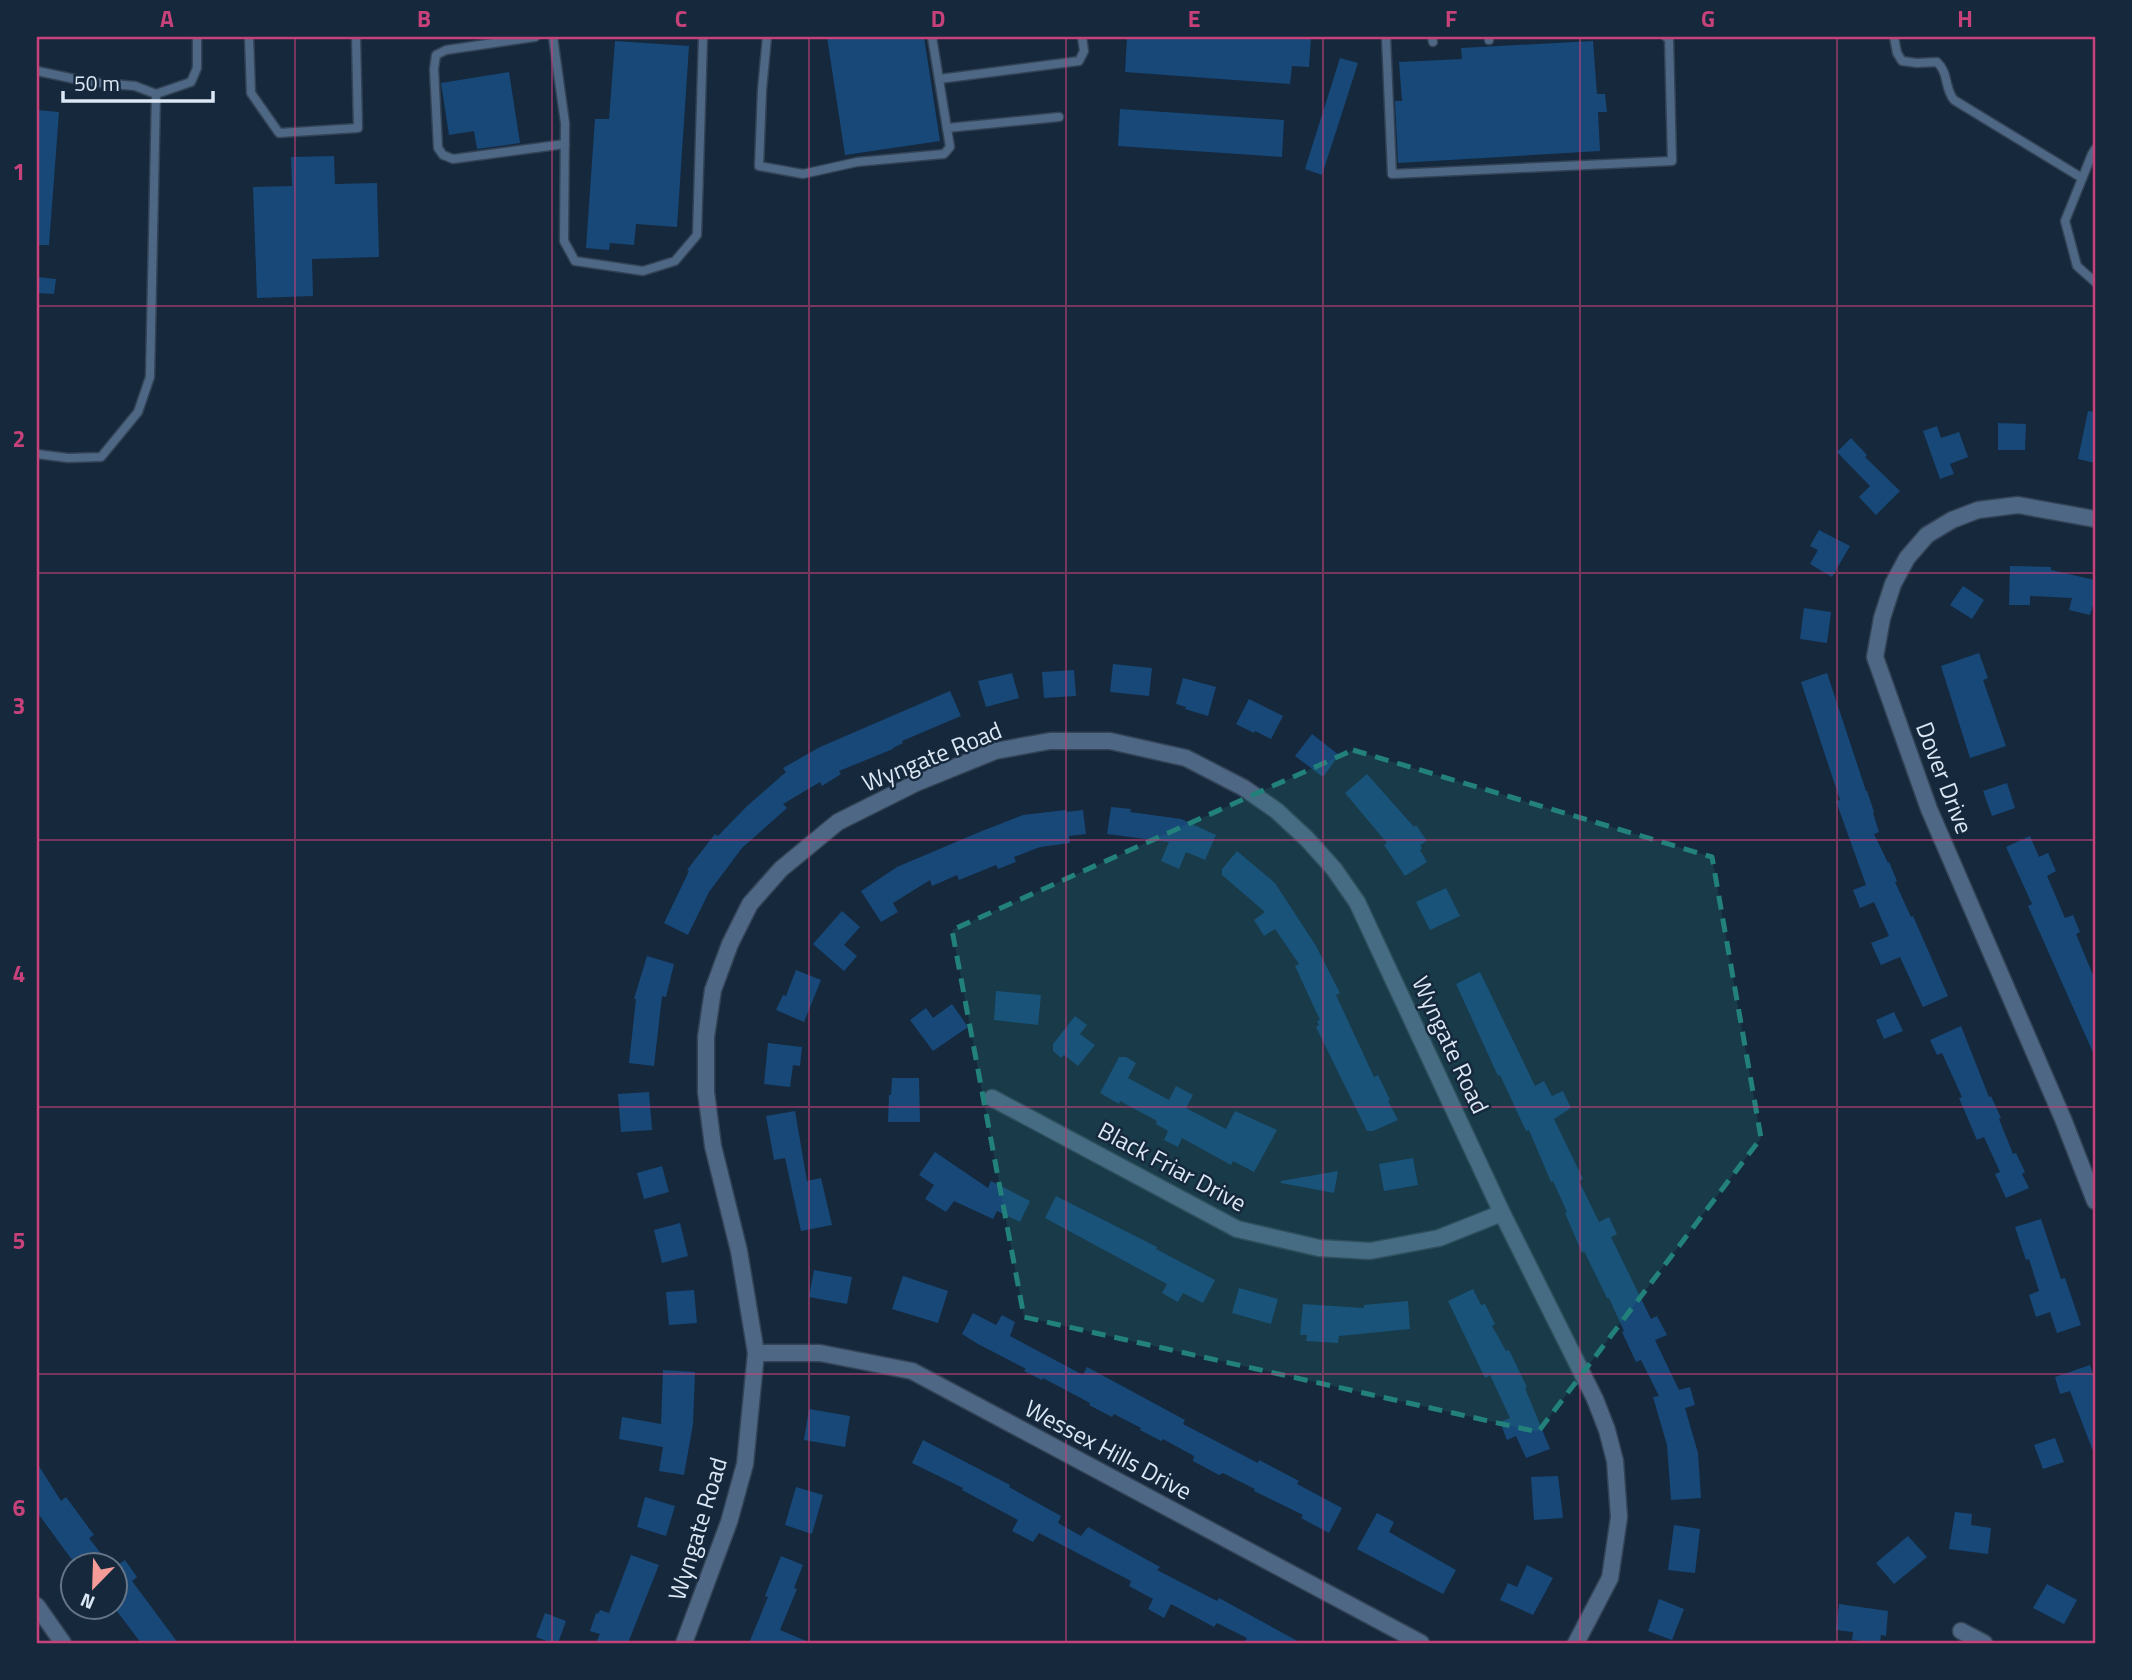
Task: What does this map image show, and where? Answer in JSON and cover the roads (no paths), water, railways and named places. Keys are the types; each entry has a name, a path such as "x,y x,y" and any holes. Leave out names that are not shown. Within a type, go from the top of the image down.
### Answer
{"street":[{"name":"Dover Drive","path":"2095,519 2018,505 1978,510 1952,520 1927,535 1907,558 1893,584 1881,618 1875,657 1929,810 2063,1119 2095,1201"},
{"name":"Wyngate Road","path":"684,1643 729,1522 745,1464 756,1353 739,1251 712,1146 706,1091 706,1038 713,990 730,944 750,904 781,869 838,822 916,783 995,751 1050,741 1110,741 1186,758 1244,788 1277,811 1307,839 1334,869 1357,902 1502,1213 1595,1399 1607,1430 1615,1461 1619,1517 1610,1578 1576,1643"},
{"name":"Black Friar Drive","path":"992,1098 1237,1229 1264,1236 1319,1248 1370,1251 1439,1238 1502,1213"},
{"name":"Wessex Hills Drive","path":"756,1353 820,1353 912,1371 1421,1643"},
{"path":"37,1606 63,1643"},
{"path":"1961,1631 1984,1643"}],"lane":[{"path":"37,71 89,82 135,86 156,94 191,82 197,68 197,37"},
{"path":"249,37 251,93 279,133 359,128 356,37"},
{"path":"536,37 446,50 436,55 434,69 438,148 443,155 453,159 565,144"},
{"path":"553,37 565,123 564,241 575,261 643,271 675,261 697,235 704,37"},
{"path":"767,37 759,166 803,174 857,162 944,154 950,147 932,37"},
{"path":"939,79 1079,61 1084,51 1083,37"},
{"path":"1386,37 1392,174 1672,161 1669,39 1666,37"},
{"path":"1894,37 1897,53 1902,61 1937,62 1944,68 1947,92 1954,100 2082,178"},
{"path":"37,454 68,458 101,457 138,412 150,377 156,94"},
{"path":"947,128 1059,117"},
{"path":"2095,149 2066,221 2077,266 2095,282"}]}
